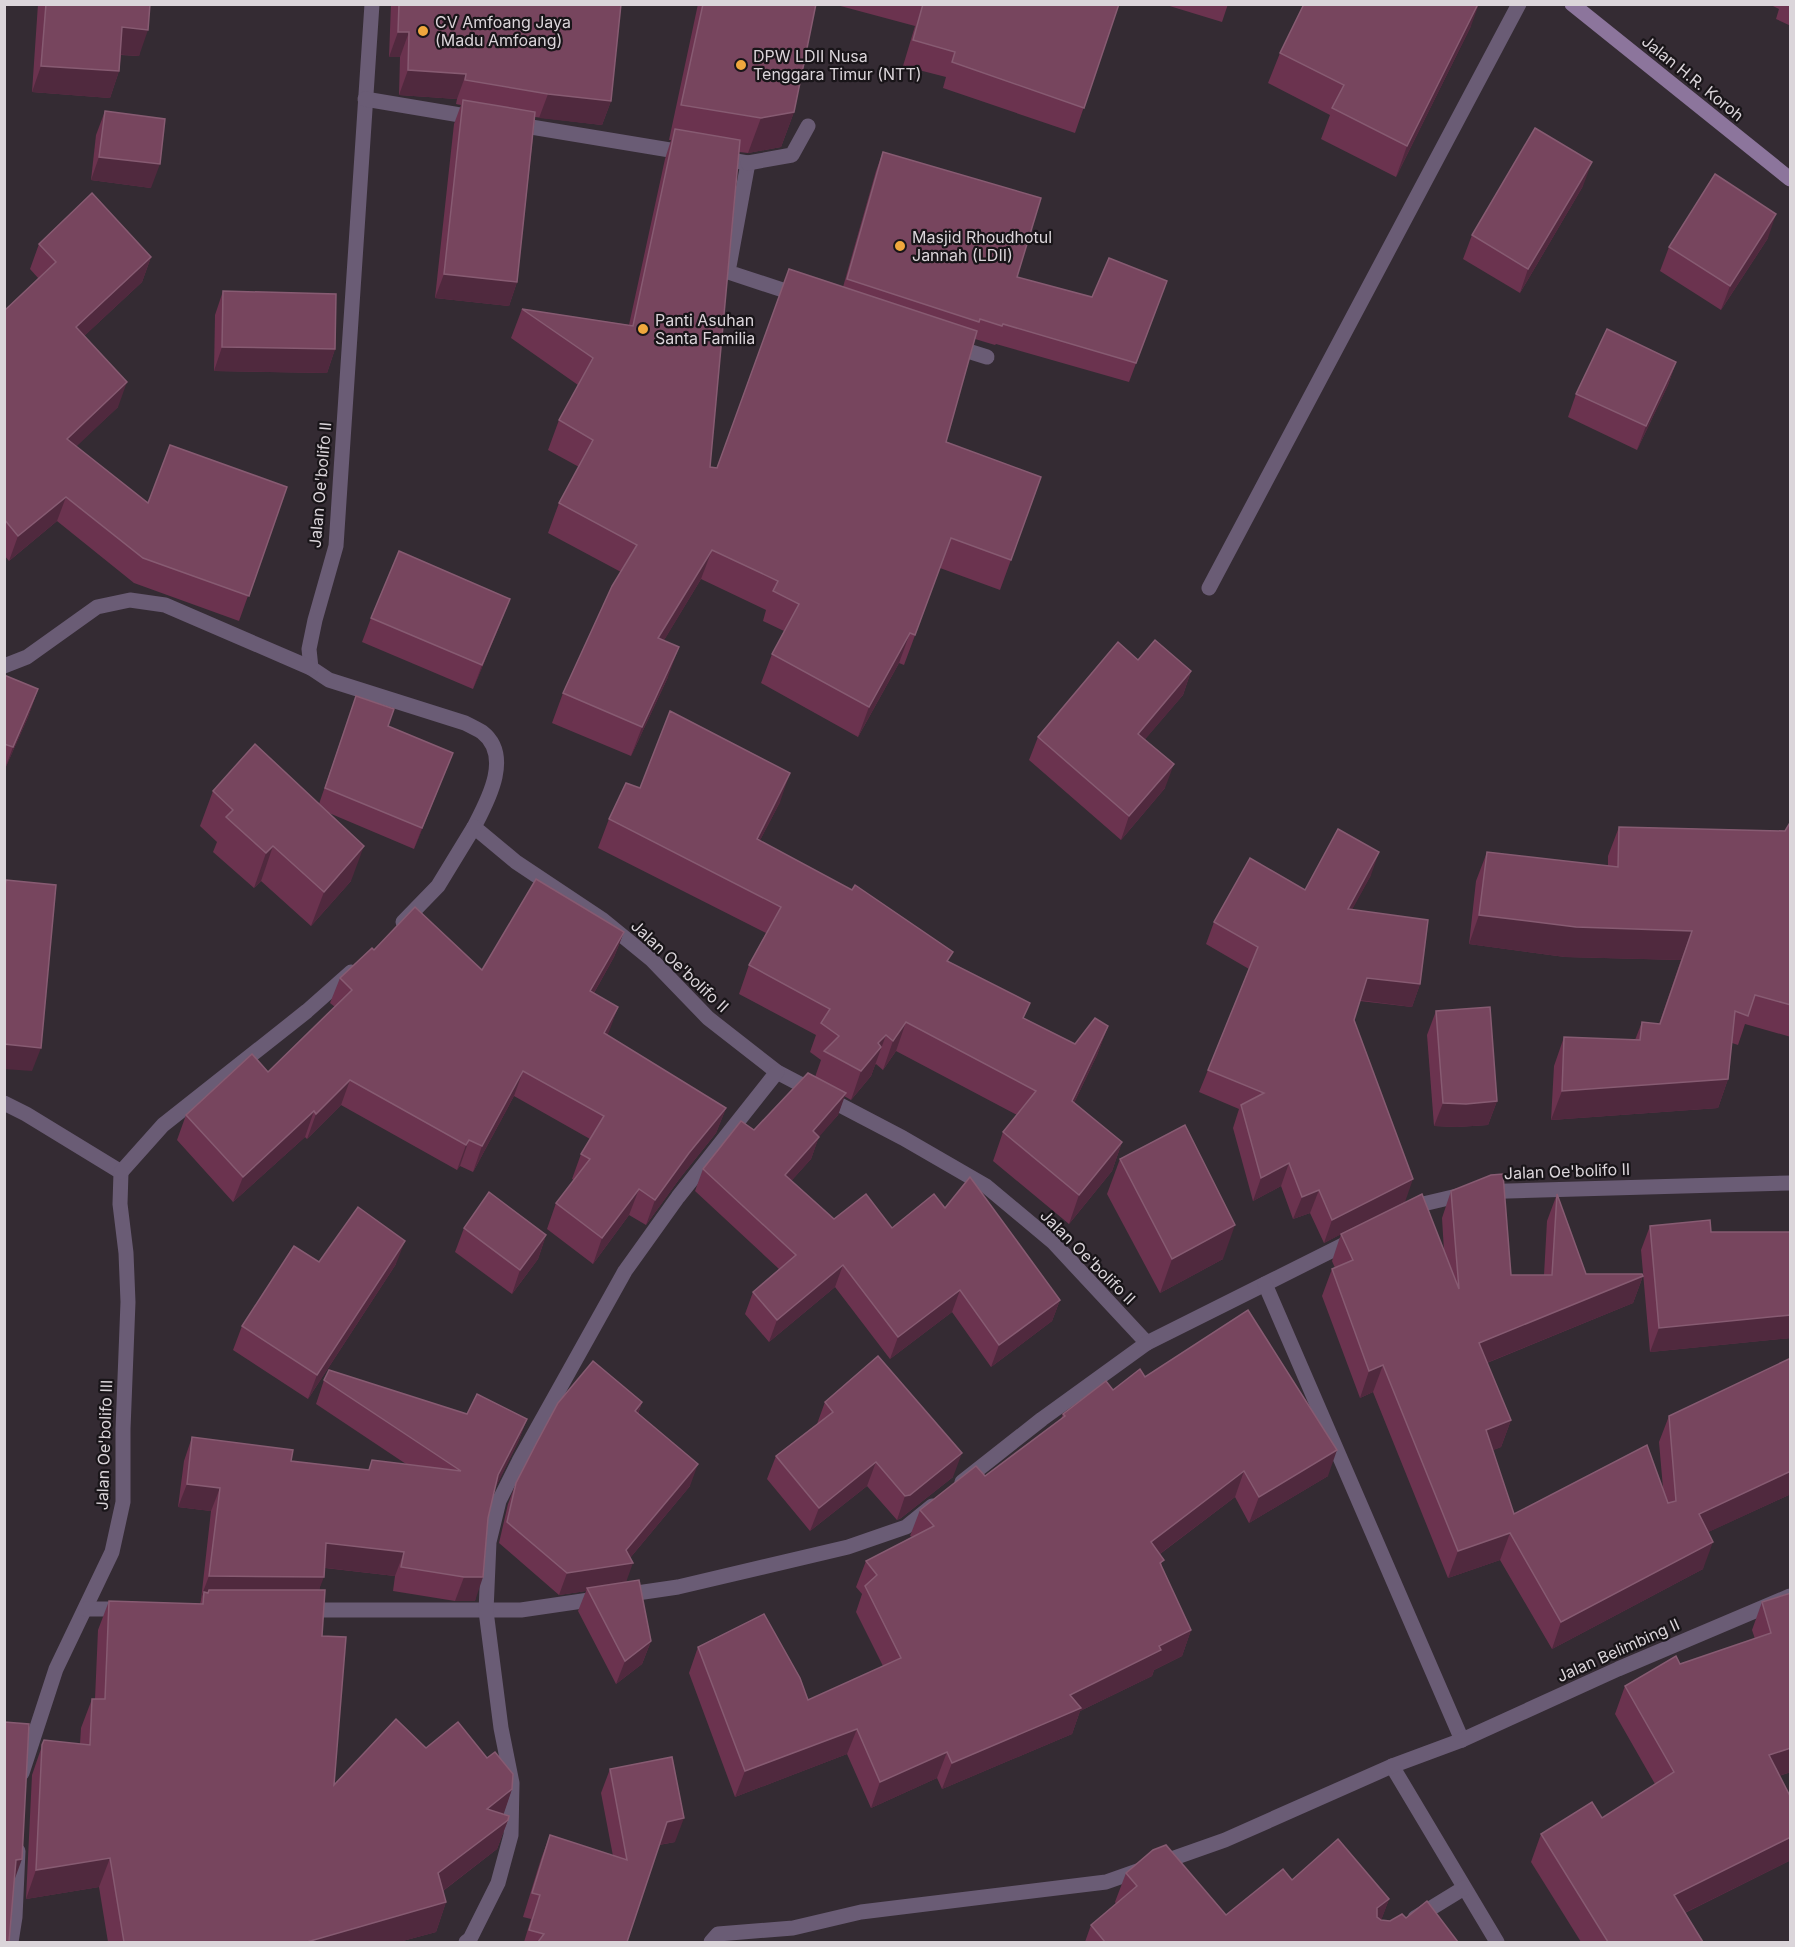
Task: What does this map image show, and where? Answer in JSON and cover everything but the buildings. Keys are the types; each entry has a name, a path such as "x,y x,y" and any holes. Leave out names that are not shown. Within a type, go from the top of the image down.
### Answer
{"main road":[{"name":"Jalan H.R. Koroh","path":"1572,4 1791,179"}],"street":[{"name":"Jalan Oe'bolifo II","path":"311,668 309,650 311,639 336,546 372,4"},
{"path":"1209,588 1518,4"},
{"path":"365,99 748,163 792,155 808,126"},
{"path":"748,163 728,272 818,301"},
{"path":"942,342 987,357"},
{"path":"4,666 27,657 97,607 130,600 165,605 311,668 330,680 465,723 483,733 494,749 496,770 493,791 438,886 389,936"},
{"name":"Jalan Oe'bolifo II","path":"474,827 516,862 611,927 652,960 708,1018 777,1072 903,1138 986,1185 1053,1242 1147,1343"},
{"path":"4,1103 121,1172 164,1125 307,1011 364,959"},
{"path":"466,1942 470,1939 498,1882 511,1835 512,1783 501,1728 486,1611 489,1542 500,1501 519,1461 625,1271 678,1197 777,1072"},
{"name":"Jalan Oe'bolifo III","path":"21,1784 22,1773 56,1669 112,1552 123,1502 123,1429 128,1302 126,1253 120,1204 121,1172"},
{"name":"Jalan Oe'bolifo II","path":"1392,1220 1423,1204 1474,1192 1791,1183"},
{"path":"286,1610 521,1610 678,1587 848,1547 906,1527 1042,1419 1147,1343 1371,1231"},
{"path":"1265,1284 1462,1740"},
{"name":"Jalan Belimbing II","path":"711,1942 718,1934 793,1928 861,1912 1106,1882 1225,1840 1392,1766 1462,1740 1618,1669 1791,1596"},
{"path":"86,1609 145,1609"},
{"path":"1392,1766 1497,1942"},
{"path":"11,1942 15,1917 19,1840"},
{"path":"1404,1924 1464,1888"}],"place":[{"name":"CV Amfoang Jaya (Madu Amfoang)","path":"423,31"},
{"name":"DPW LDII Nusa Tenggara Timur (NTT)","path":"741,65"},
{"name":"Masjid Rhoudhotul Jannah (LDII)","path":"900,246"},
{"name":"Panti Asuhan Santa Familia","path":"643,329"}]}
